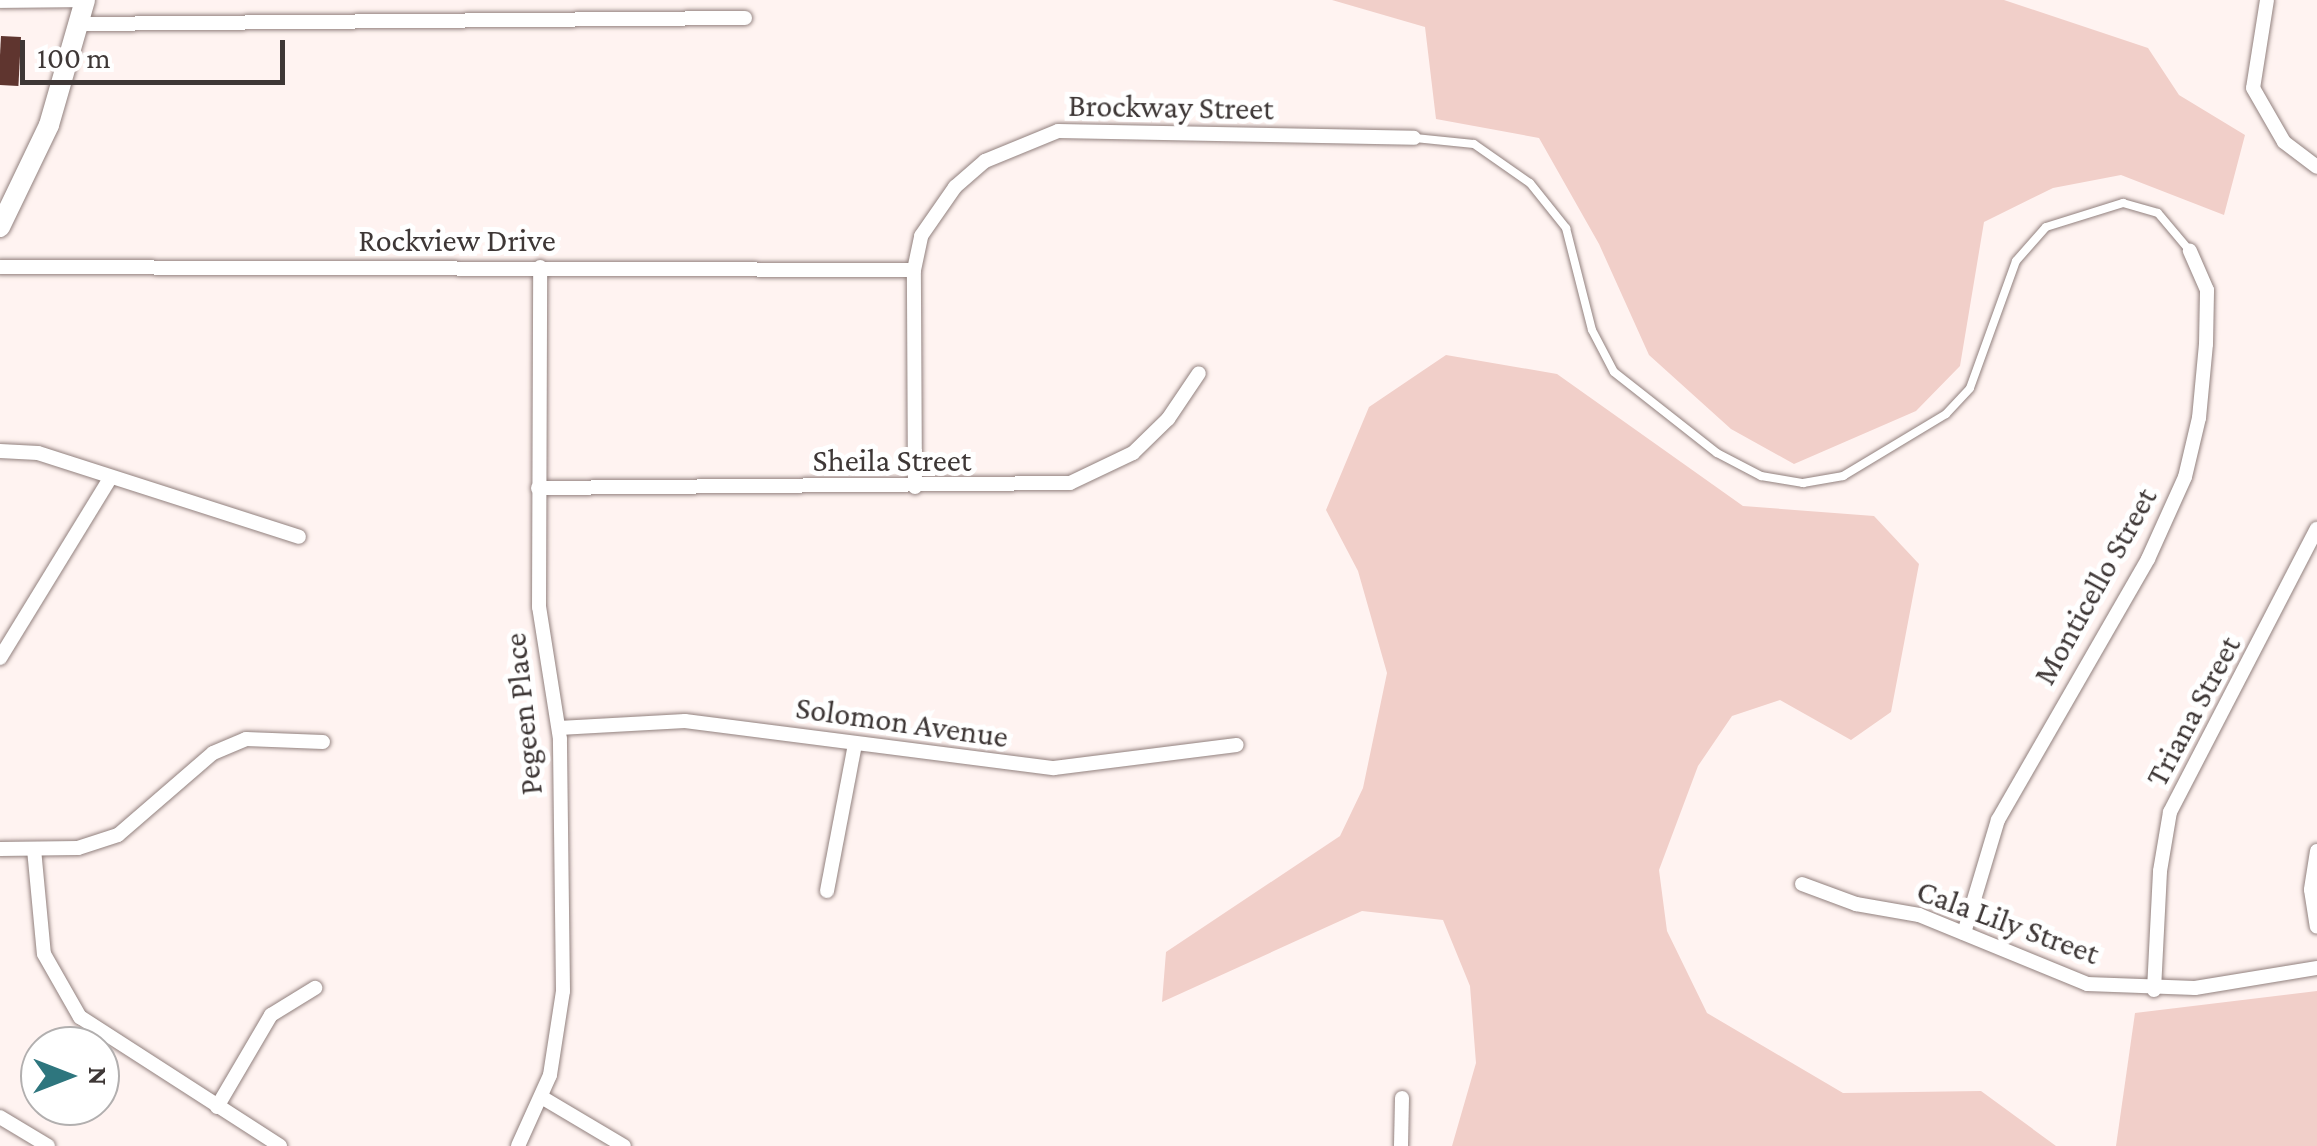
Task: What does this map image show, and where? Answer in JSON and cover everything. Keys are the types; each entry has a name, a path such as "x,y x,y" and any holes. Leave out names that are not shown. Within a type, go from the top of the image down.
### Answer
{"street":[{"path":"0,1 85,0 49,125 0,226"},
{"path":"2267,0 2254,49 2253,88 2284,142 2317,167"},
{"path":"80,24 744,18"},
{"name":"Brockway Street","path":"914,488 914,270 921,236 955,187 1002,151 1038,136 1414,138"},
{"name":"Monticello Street","path":"1964,933 1998,820 2148,559 2185,476 2203,393 2207,290 2190,252"},
{"name":"Pegeen Place","path":"518,1146 543,1098 563,990 559,728 540,628 540,267"},
{"name":"Rockview Drive","path":"0,268 914,270"},
{"name":"Sheila Street","path":"538,488 1040,487 1098,474 1148,440 1199,373"},
{"path":"0,451 38,454 298,537"},
{"path":"0,658 111,476"},
{"name":"Triana Street","path":"2154,990 2160,871 2170,812 2317,529"},
{"name":"Solomon Avenue","path":"559,728 664,719 1065,768 1237,745"},
{"path":"0,850 78,848 118,836 213,753 246,740 324,742"},
{"path":"827,891 856,744"},
{"path":"34,849 40,939 68,1003 80,1017 280,1146"},
{"path":"2317,850 2311,890 2317,927"},
{"name":"Cala Lily Street","path":"1802,884 1964,933 2087,984 2154,990 2267,980 2317,968"},
{"path":"217,1107 271,1014 315,988"},
{"path":"543,1098 624,1146"},
{"path":"1401,1146 1402,1098"},
{"path":"0,1117 48,1146"}],"lane":[{"path":"1414,138 1474,144 1530,183 1566,228 1592,330 1614,372 1717,453 1762,476 1789,481 1843,476 1946,414 1970,388 2016,261 2046,228 2123,203 2158,213 2190,252"}],"shaded area":[{"path":"1332,0 2004,0 2148,48 2179,95 2245,135 2224,215 2121,175 2053,188 1984,222 1960,366 1916,411 1794,464 1731,429 1649,355 1599,244 1539,138 1436,119 1425,27"},
{"path":"1446,355 1557,374 1743,506 1874,516 1919,564 1891,712 1851,740 1780,700 1732,716 1698,766 1659,870 1667,931 1707,1013 1843,1093 1981,1091 2056,1146 1452,1146 1476,1063 1470,986 1443,920 1362,911 1162,1002 1166,952 1340,836 1363,788 1387,673 1358,571 1326,510 1369,407"},
{"path":"2317,991 2317,1146 2116,1146 2135,1013"}],"building":[{"path":"1,36 21,37 18,86 0,85"}]}
